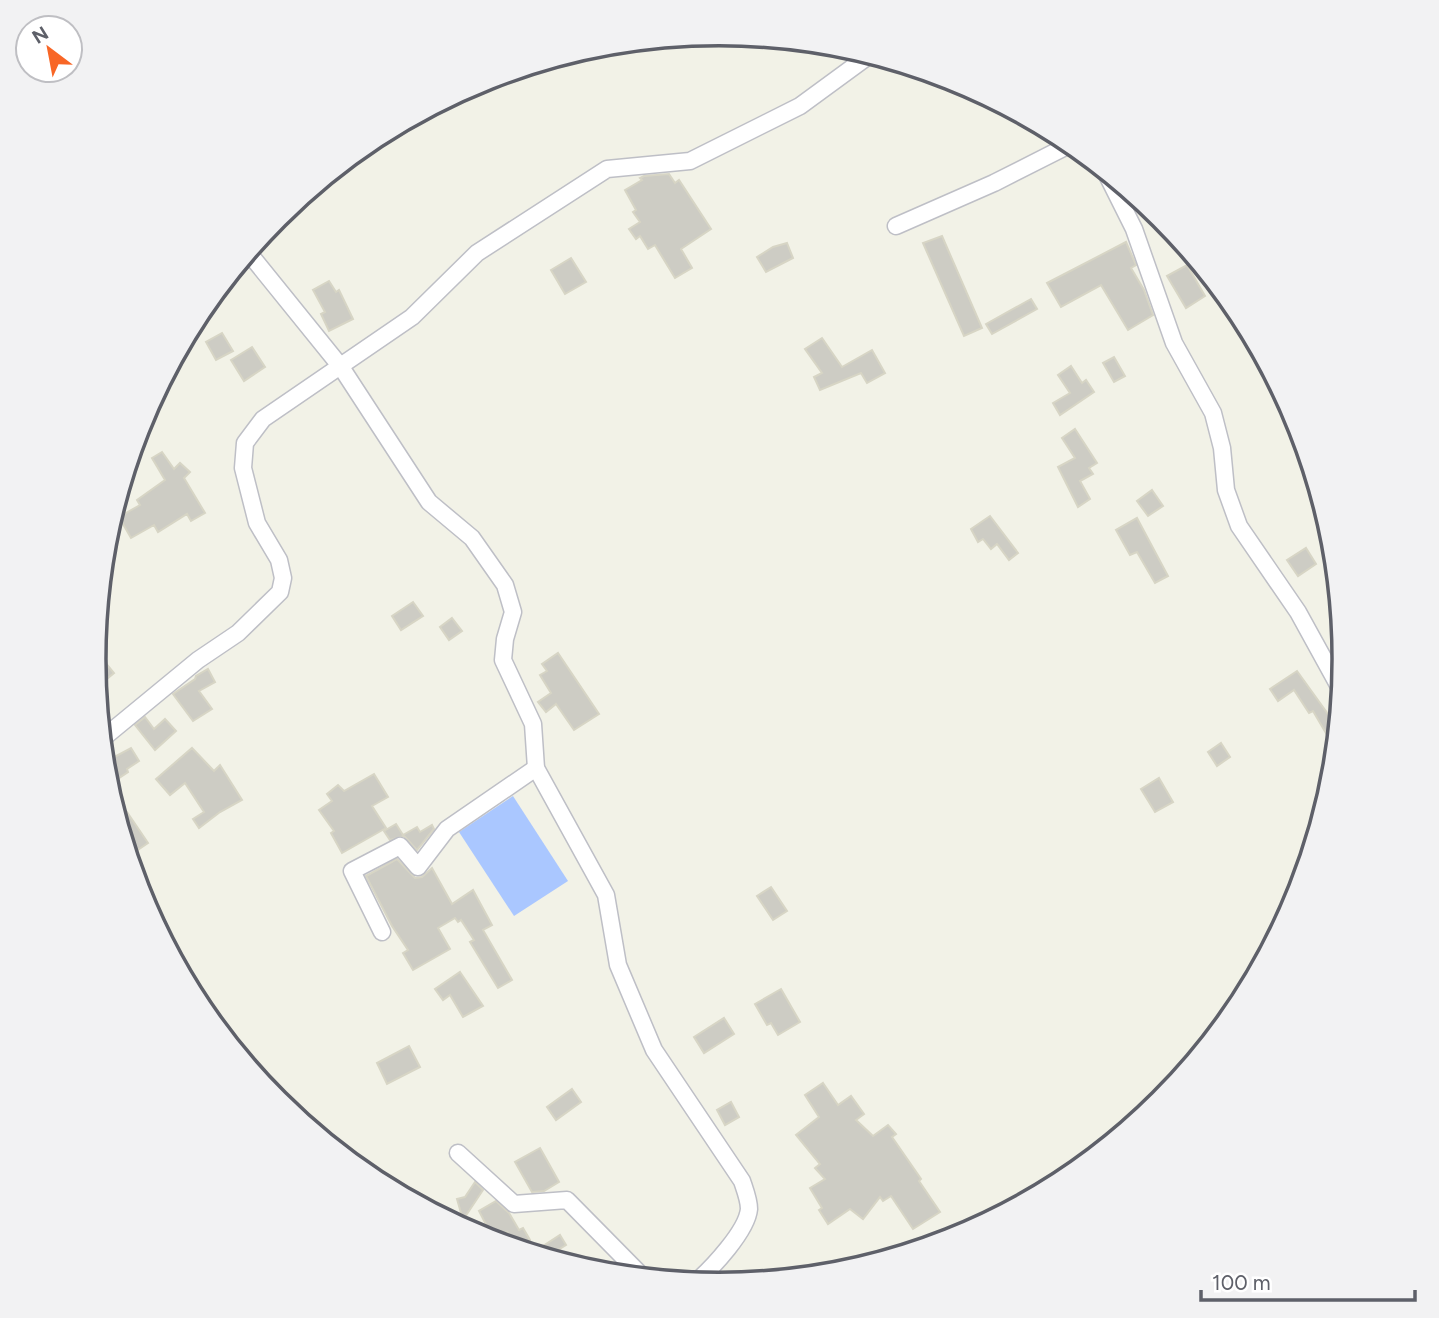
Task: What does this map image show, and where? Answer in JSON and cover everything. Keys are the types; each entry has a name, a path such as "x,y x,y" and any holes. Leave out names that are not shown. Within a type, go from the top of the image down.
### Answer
{"street":[{"path":"110,732 198,660 238,633 280,592 283,578 279,560 257,523 243,468 244,443 263,419 412,317 477,253 607,169 690,160 800,106 860,62"},
{"path":"896,226 994,183 1060,149"},
{"path":"1115,190 1134,229 1174,342 1213,413 1222,447 1226,490 1239,526 1298,612 1333,675"},
{"path":"254,259 341,367 429,502 472,538 505,585 513,612 505,639 503,660 533,724 536,768 606,895 618,965 654,1050 743,1181 749,1207 746,1223 708,1272"},
{"path":"382,932 352,871 400,846 418,867 447,828 536,768"},
{"path":"458,1153 514,1203 567,1200 632,1266"}],"water":[{"path":"513,796 568,881 514,916 459,832"}],"building":[{"path":"669,174 675,183 679,180 711,229 681,249 692,268 675,278 655,245 648,249 640,236 636,239 629,229 640,222 625,190 644,176"},
{"path":"942,236 982,328 964,336 923,243"},
{"path":"1126,242 1136,265 1131,268 1144,290 1153,315 1128,330 1101,285 1061,307 1047,283"},
{"path":"787,243 793,258 766,272 757,257 773,247"},
{"path":"571,258 586,282 565,294 551,270"},
{"path":"1187,265 1205,296 1186,308 1167,276"},
{"path":"329,281 336,292 339,290 353,319 329,331 321,314 325,312 313,290"},
{"path":"1031,299 1037,309 992,334 986,324"},
{"path":"222,333 233,351 216,360 206,342"},
{"path":"822,338 842,367 872,350 885,373 867,383 861,373 820,390 814,377 822,373 805,349"},
{"path":"252,347 265,367 244,381 231,360"},
{"path":"1114,357 1125,376 1114,382 1103,363"},
{"path":"1071,366 1082,383 1086,380 1094,392 1060,415 1053,403 1070,393 1058,375"},
{"path":"1075,429 1097,463 1089,468 1093,474 1080,481 1090,499 1078,507 1058,467 1075,458 1062,438"},
{"path":"162,452 174,469 180,463 190,472 184,478 205,513 191,521 187,514 158,532 154,525 131,538 122,522 124,514 140,505 137,500 165,480 152,458"},
{"path":"1152,490 1163,506 1148,516 1137,501"},
{"path":"990,516 1018,553 1009,560 997,544 991,549 983,539 978,542 971,529"},
{"path":"1137,518 1168,576 1155,583 1137,552 1130,555 1116,530"},
{"path":"1306,548 1316,564 1298,576 1287,560"},
{"path":"413,602 423,616 401,630 392,616"},
{"path":"452,618 462,631 449,640 440,627"},
{"path":"558,653 599,714 574,730 556,704 546,712 538,702 551,693 540,675 547,671 542,664"},
{"path":"106,663 114,673 107,679"},
{"path":"208,669 215,682 199,691 212,709 193,721 173,694"},
{"path":"1297,671 1328,714 1331,713 1328,734 1313,711 1309,713 1294,690 1278,701 1270,689"},
{"path":"145,717 154,729 165,719 176,731 155,750 135,725"},
{"path":"1221,743 1230,757 1217,766 1208,752"},
{"path":"131,748 139,761 118,779 114,757"},
{"path":"192,748 214,771 220,765 242,800 199,828 193,819 204,812 185,783 170,795 156,779"},
{"path":"374,774 388,797 372,806 386,828 342,853 331,833 334,831 319,810 332,801 327,794 338,785 344,791"},
{"path":"1159,778 1173,802 1155,812 1141,789"},
{"path":"126,813 148,843 137,850 127,818"},
{"path":"396,824 403,835 417,827 420,832 432,825 434,829 417,850 404,836 390,840 384,831"},
{"path":"397,859 415,878 422,877 432,868 452,904 473,890 492,925 483,930 512,980 498,988 470,942 474,940 461,920 458,922 455,918 438,928 450,949 413,970 403,953 408,950 366,876"},
{"path":"771,887 787,911 773,920 757,896"},
{"path":"460,972 483,1006 463,1017 450,995 443,1000 435,989"},
{"path":"781,989 800,1022 778,1035 771,1023 767,1025 755,1004"},
{"path":"724,1018 734,1034 704,1053 694,1037"},
{"path":"409,1046 420,1067 387,1084 377,1063"},
{"path":"823,1083 838,1105 851,1096 864,1114 856,1120 873,1136 888,1125 896,1134 892,1137 940,1212 913,1229 891,1196 883,1201 880,1197 863,1219 850,1209 828,1224 810,1188 825,1179 815,1168 820,1164 796,1135 819,1117 805,1095"},
{"path":"572,1089 581,1102 556,1120 547,1107"},
{"path":"731,1102 739,1117 725,1125 717,1110"},
{"path":"540,1148 559,1182 544,1191 532,1192 515,1162"},
{"path":"475,1182 483,1190 465,1217 462,1215 457,1199 465,1197"},
{"path":"496,1201 509,1213 519,1230 523,1228 530,1240 527,1242 487,1227 479,1211"},
{"path":"560,1235 566,1245 557,1251 543,1246"}]}
